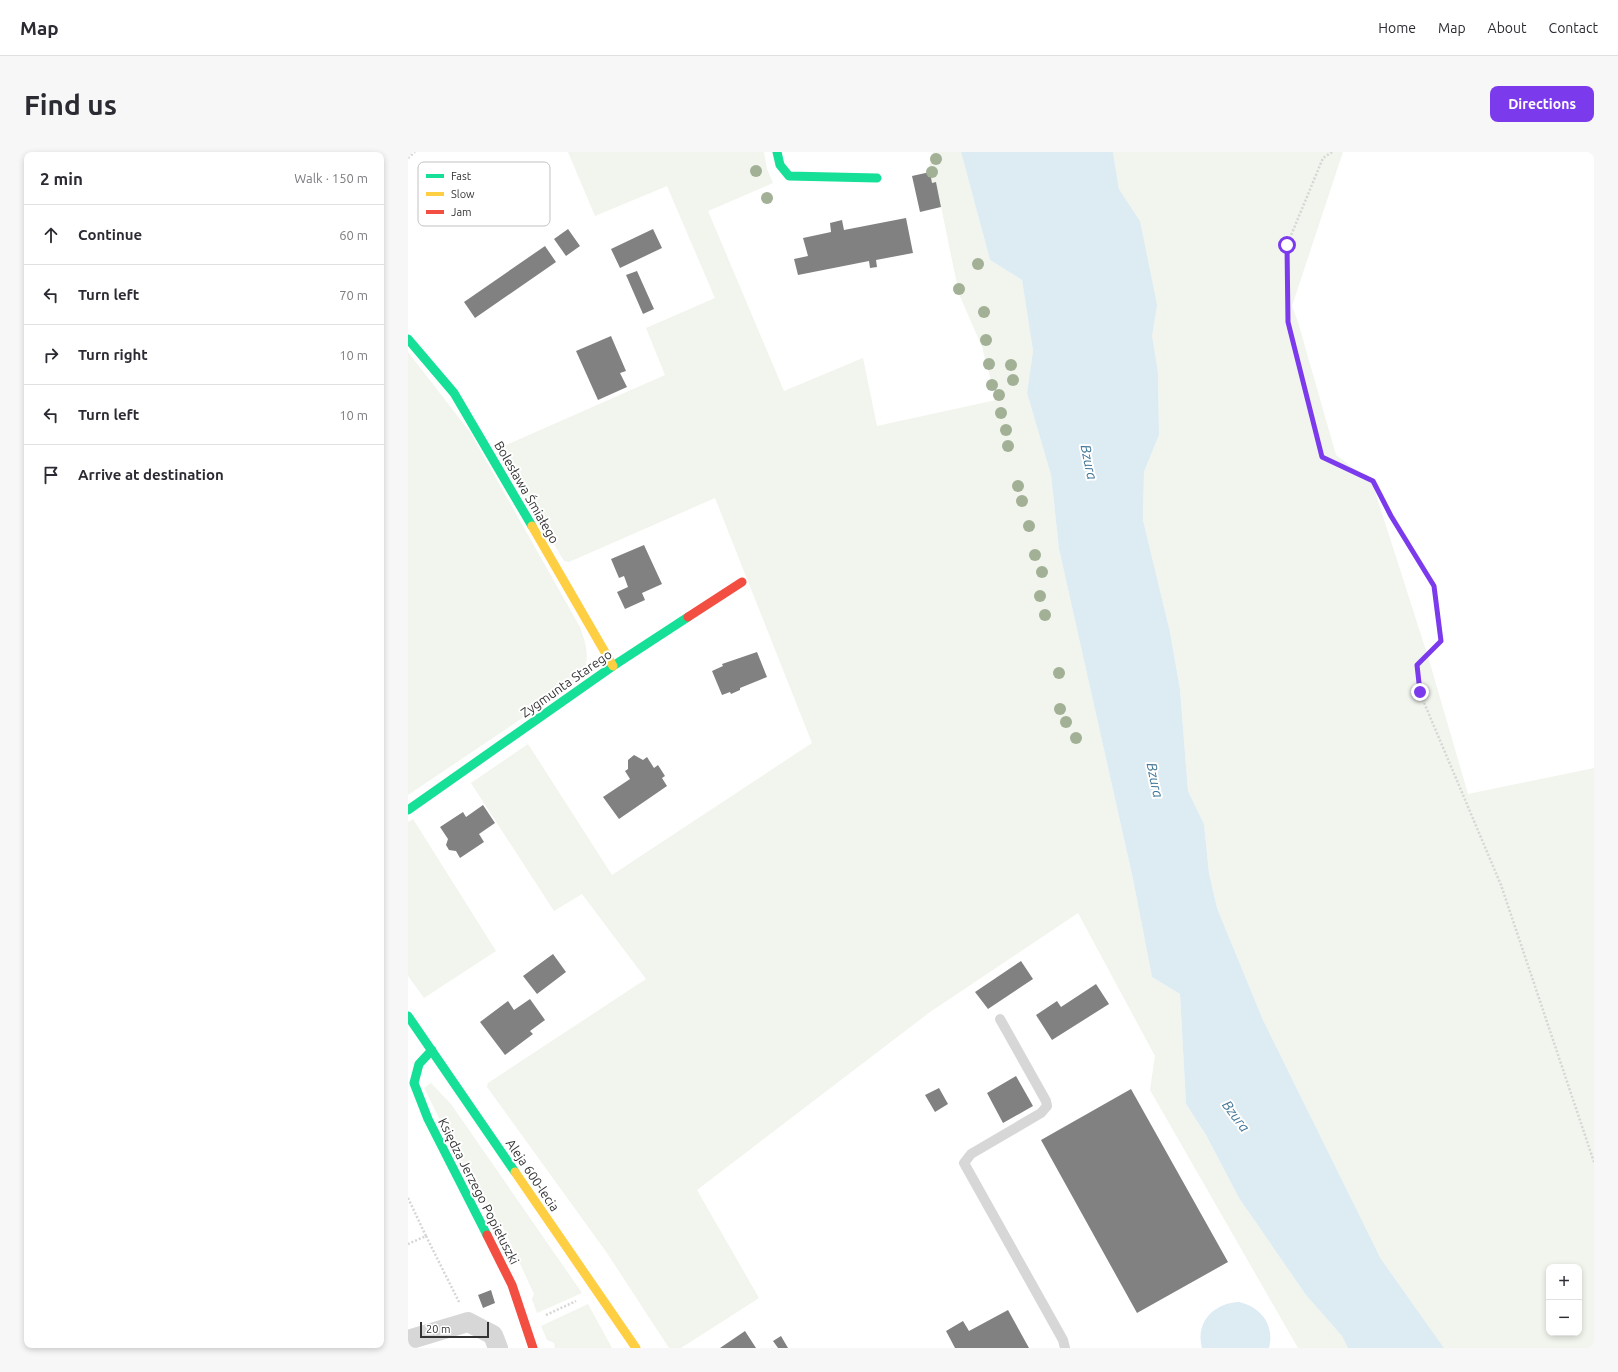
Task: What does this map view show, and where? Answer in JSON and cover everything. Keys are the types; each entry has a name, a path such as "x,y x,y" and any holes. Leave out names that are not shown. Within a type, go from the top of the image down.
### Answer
{"street":[{"path":"777,152 778,161 782,170 789,176 860,179 877,178"},
{"name":"Bolesława Śmiałego","path":"408,339 454,393 613,666"},
{"name":"Zygmunta Starego","path":"408,810 613,666 742,582"},
{"name":"Aleja 600-lecia","path":"408,1016 636,1348"},
{"name":"Księdza Jerzego Popiełuszki","path":"432,1050 419,1064 414,1082 428,1119 512,1284 534,1348"},
{"path":"408,1340 468,1322 493,1335 498,1348"}],"lane":[{"path":"1000,1019 1046,1101 1047,1106 1041,1113 971,1154 964,1163 1063,1340 1065,1348"}],"path":[{"path":"408,158 415,152"},
{"path":"1332,152 1323,158 1287,245 1288,322 1322,457 1373,481 1391,516 1434,586 1441,641 1417,665 1420,692 1502,884 1594,1162"},
{"path":"408,1198 468,1322"},
{"path":"408,1244 426,1236"},
{"path":"541,1317 578,1300"}],"shaded area":[{"path":"568,152 764,152 767,169 773,183 708,211 784,391 863,358 877,426 996,400 982,347 959,294 936,182 932,183 929,167 933,152 961,152 990,260 1022,280 1033,351 1027,393 1051,475 1059,549 1133,879 1152,977 1180,994 1186,1104 1206,1135 1239,1198 1306,1295 1342,1336 1348,1348 1298,1348 1150,1090 1155,1056 1078,913 930,1012 697,1190 759,1298 681,1348 669,1348 607,1253 487,1087 488,1083 646,979 582,894 554,911 471,783 528,744 612,875 812,743 715,498 569,562 564,561 497,449 665,375 646,328 715,298 667,186 595,216"},
{"path":"1113,152 1343,152 1292,306 1298,322 1336,455 1372,482 1429,660 1468,794 1594,768 1594,1348 1444,1348 1381,1259 1263,1020 1217,908 1209,873 1204,824 1188,791 1180,689 1170,632 1143,520 1144,472 1159,435 1158,373 1145,322 1147,261 1140,221 1119,189"},
{"path":"408,352 470,432 580,627 586,647 587,658 582,678 408,795"},
{"path":"413,819 496,951 424,998 408,976 408,822"},
{"path":"431,1083 451,1104 582,1293 537,1313 532,1299 534,1294 503,1227 493,1225 424,1088"},
{"path":"588,1304 612,1348 555,1348 554,1343 547,1340 541,1326"}],"water":[{"name":"Bzura","path":"961,152 1113,152 1119,189 1140,221 1157,305 1152,336 1158,373 1159,435 1144,472 1143,520 1170,632 1180,689 1188,791 1204,824 1209,873 1217,908 1263,1020 1381,1259 1444,1348 1348,1348 1342,1336 1306,1295 1239,1198 1206,1135 1186,1104 1180,994 1152,977 1133,879 1059,549 1051,475 1027,393 1033,351 1022,280 990,260"},
{"path":"1239,1302 1254,1308 1264,1318 1270,1332 1269,1348 1202,1348 1201,1330 1208,1316 1214,1310 1222,1306"}],"building":[{"path":"930,172 932,183 936,182 941,207 920,212 912,176"},
{"path":"906,218 913,253 876,260 877,267 870,268 869,261 798,275 794,259 808,256 803,238 831,232 830,223 842,220 844,230"},
{"path":"568,229 580,246 566,256 554,239"},
{"path":"653,229 662,248 620,268 611,249"},
{"path":"545,246 556,262 475,318 464,302"},
{"path":"637,271 654,309 643,314 626,275"},
{"path":"611,336 626,371 620,373 627,387 598,400 576,351"},
{"path":"644,545 662,584 642,593 645,600 625,609 617,592 628,587 624,576 619,578 611,559"},
{"path":"757,652 767,677 740,688 740,690 731,694 730,692 722,695 712,671 723,666 722,664"},
{"path":"634,755 643,760 647,757 654,768 658,765 665,776 662,778 667,786 619,819 603,797 630,779 625,771 628,769 628,760"},
{"path":"483,805 495,823 479,834 484,842 460,858 456,851 449,850 446,845 448,839 440,827 463,812 466,817"},
{"path":"553,954 566,972 537,994 523,976"},
{"path":"1021,961 1033,979 988,1009 975,992"},
{"path":"1096,984 1109,1004 1052,1040 1036,1015 1057,1001 1061,1007"},
{"path":"530,999 545,1020 530,1031 533,1034 505,1055 480,1022 508,1001 514,1010"},
{"path":"1016,1076 1033,1106 1003,1123 987,1093"},
{"path":"939,1088 948,1104 935,1112 925,1095"},
{"path":"1131,1089 1228,1262 1137,1313 1041,1140"},
{"path":"491,1290 495,1303 483,1308 478,1295"},
{"path":"1008,1310 1029,1348 955,1348 946,1331 963,1321 969,1331"},
{"path":"745,1331 756,1348 720,1348"},
{"path":"781,1336 788,1348 778,1348 773,1341"}],"traffic: fast":[{"path":"777,152 780,165 789,176 877,178"},
{"path":"408,339 454,393 532,526"},
{"path":"408,810 613,666 688,617"},
{"path":"408,1016 515,1172"},
{"path":"432,1050 419,1064 414,1083 428,1119 487,1235"}],"traffic: slow":[{"path":"532,526 613,666"},
{"path":"515,1172 636,1348"}],"traffic: jam":[{"path":"688,617 742,582"},
{"path":"487,1235 512,1285 533,1348"}],"route":[{"path":"1287,245 1288,322 1322,457 1373,481 1391,516 1434,586 1441,641 1417,665 1420,692"}]}
